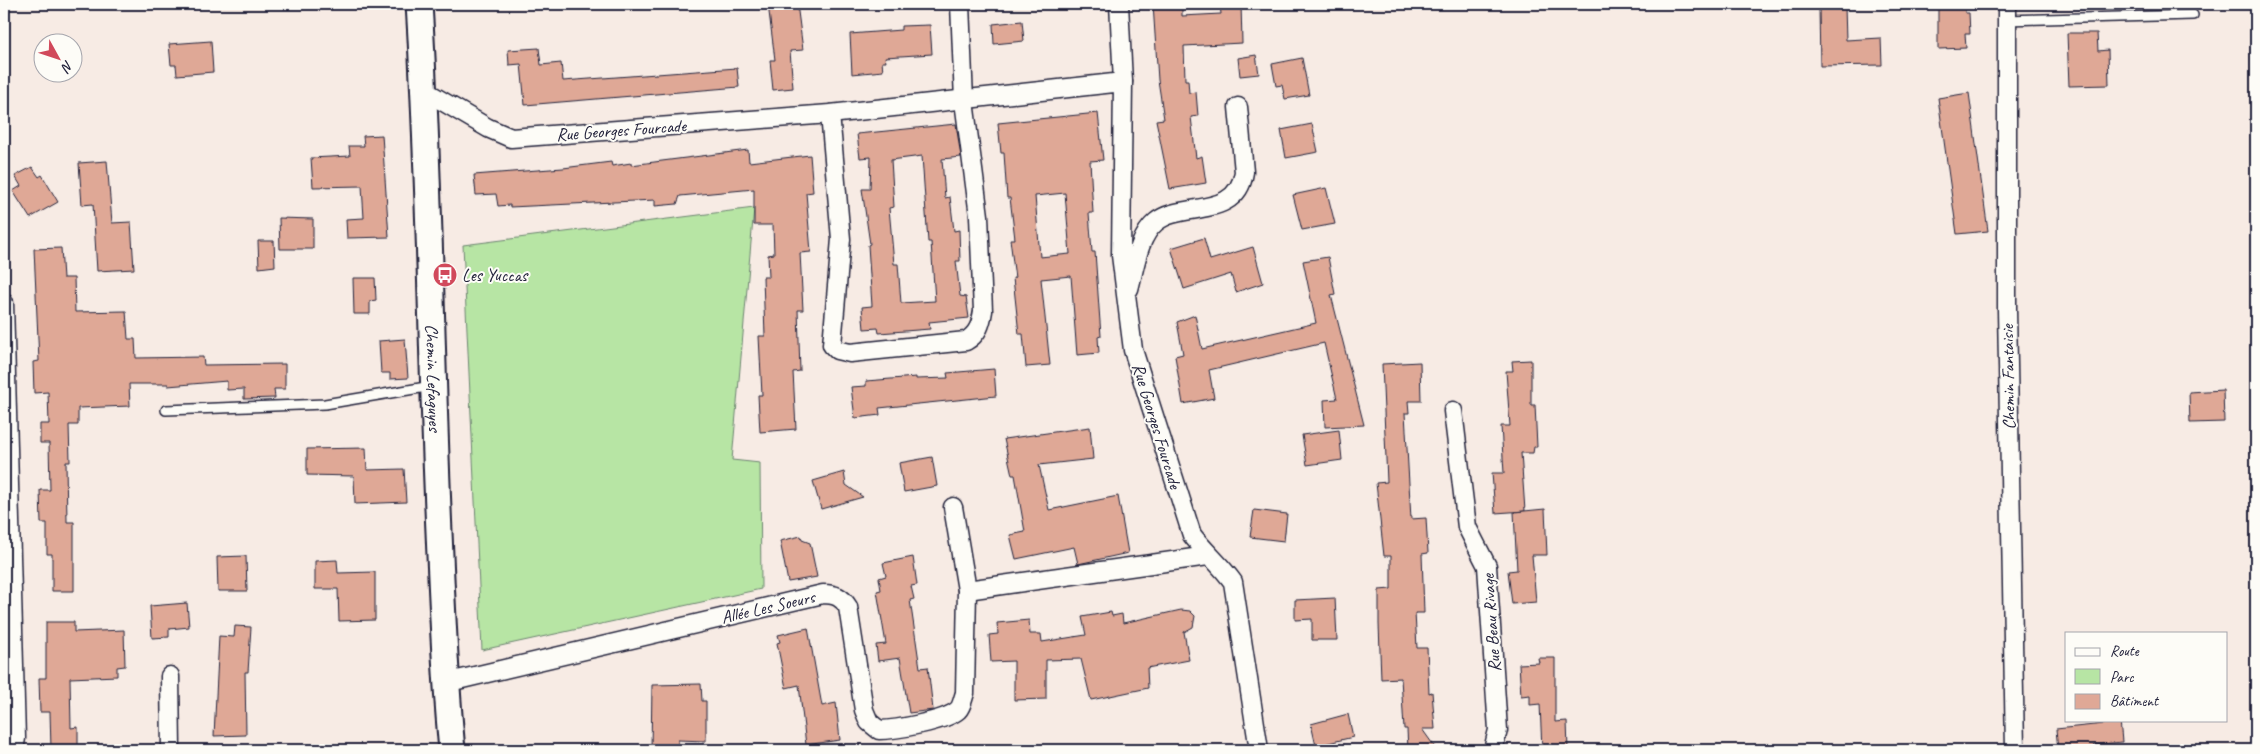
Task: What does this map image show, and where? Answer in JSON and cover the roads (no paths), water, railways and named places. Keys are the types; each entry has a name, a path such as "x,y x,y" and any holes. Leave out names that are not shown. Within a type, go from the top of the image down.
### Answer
{"main road":[{"name":"Chemin Lefaguyes","path":"419,4 425,91 432,386 445,683 452,750"}],"street":[{"path":"830,114 841,239 832,345 837,350 850,354 966,341 974,336 984,311 979,216 964,100 960,4"},
{"name":"Rue Georges Fourcade","path":"1119,4 1123,82 1121,255 1133,350 1192,535 1208,556 1220,564 1233,582 1259,750"},
{"name":"Chemin Fantaisie","path":"2006,12 2007,309 2015,750"},
{"name":"Rue Georges Fourcade","path":"425,91 488,128 511,138 830,114 1123,82"},
{"path":"1126,296 1144,236 1156,222 1169,214 1210,208 1230,196 1243,180 1244,172 1238,107"},
{"path":"4,303 16,738 14,750"},
{"name":"Rue Beau Rivage","path":"1454,411 1467,526 1487,566 1498,730 1493,750"},
{"name":"Allée Les Soeurs","path":"445,683 823,594 833,594 844,600 848,607 864,710 869,722 878,730 895,730 951,715 960,709 965,693 967,590 954,507"},
{"path":"967,590 1208,556"},
{"path":"170,676 171,750"}],"lane":[{"path":"2006,12 2193,15"},
{"path":"166,410 325,404 432,386"}],"place":[{"name":"Les Yuccas","path":"445,275"}]}
